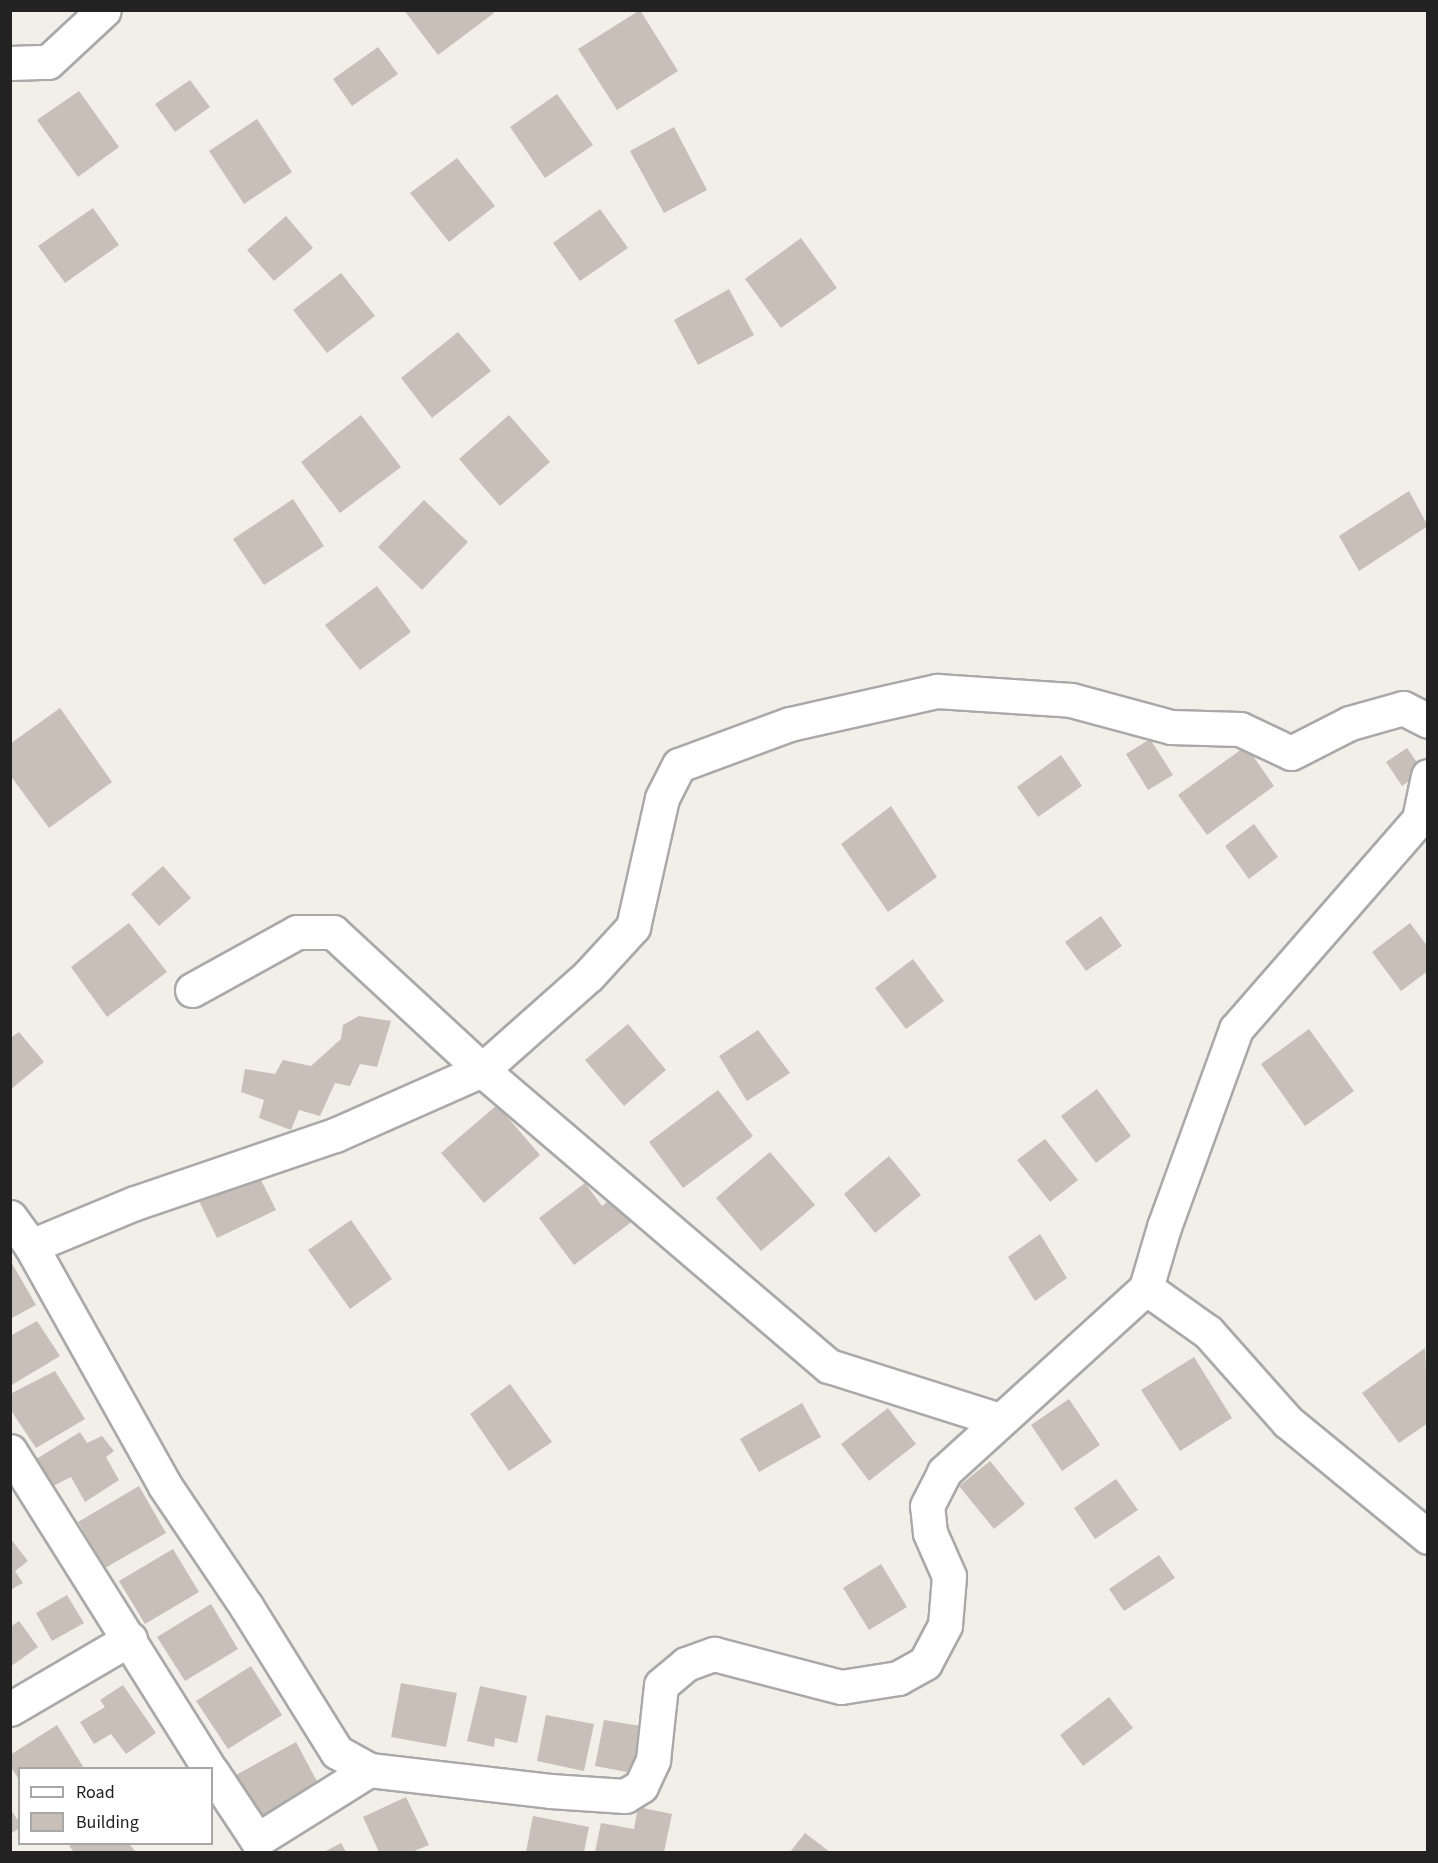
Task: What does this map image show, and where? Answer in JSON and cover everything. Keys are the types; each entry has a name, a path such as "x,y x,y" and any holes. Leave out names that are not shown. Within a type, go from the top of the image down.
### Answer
{"street":[{"path":"10,63 48,62 104,10"},
{"path":"31,1246 135,1203 335,1135 482,1070 588,976 633,927 662,798 679,765 789,724 937,691 1071,700 1171,727 1240,729 1291,753 1350,723 1403,708 1428,721"},
{"path":"10,1217 31,1246 165,1486 246,1606 337,1752 369,1770 550,1791 625,1796 641,1786 653,1760 661,1685 686,1664 714,1654 841,1687 898,1678 925,1663 945,1624 949,1576 930,1533 927,1506 944,1472 1146,1288 1164,1227 1236,1029 1419,819 1428,776"},
{"path":"192,990 297,932 333,932 482,1070 829,1366 999,1420"},
{"path":"1146,1288 1208,1332 1288,1422 1428,1537"},
{"path":"10,1451 208,1767"},
{"path":"10,1709 130,1640"},
{"path":"213,1774 257,1840 369,1770"}],"building":[{"path":"404,10 492,10 494,13 438,55"},
{"path":"640,10 678,71 617,110 578,49"},
{"path":"378,47 398,74 352,106 333,79"},
{"path":"190,80 210,107 175,132 155,104"},
{"path":"79,91 119,147 78,177 37,120"},
{"path":"557,94 593,145 545,178 510,127"},
{"path":"257,119 292,172 244,204 209,151"},
{"path":"674,127 707,190 664,213 630,151"},
{"path":"457,158 495,206 449,242 410,193"},
{"path":"93,208 119,245 65,283 38,246"},
{"path":"600,209 628,248 580,281 553,243"},
{"path":"286,216 313,248 274,281 247,250"},
{"path":"801,238 837,288 781,328 745,279"},
{"path":"341,273 375,316 327,353 293,310"},
{"path":"729,289 754,335 698,365 674,320"},
{"path":"458,332 491,371 432,418 401,378"},
{"path":"361,415 401,467 340,513 301,462"},
{"path":"509,415 550,462 500,506 459,459"},
{"path":"1409,491 1428,526 1359,571 1339,536"},
{"path":"293,499 324,546 264,585 233,539"},
{"path":"424,500 468,542 422,590 378,547"},
{"path":"377,586 411,632 360,670 325,625"},
{"path":"60,708 112,782 49,828 10,775 10,744"},
{"path":"1150,739 1173,775 1148,790 1126,754"},
{"path":"1246,746 1274,786 1207,835 1178,795"},
{"path":"1407,748 1423,771 1402,786 1386,762"},
{"path":"1061,755 1082,786 1038,817 1017,787"},
{"path":"891,806 937,877 888,912 841,844"},
{"path":"1254,824 1278,857 1249,879 1225,846"},
{"path":"163,866 191,898 159,926 131,894"},
{"path":"1101,916 1122,946 1086,971 1065,942"},
{"path":"129,923 167,972 107,1017 71,967"},
{"path":"1410,923 1428,947 1428,971 1401,991 1372,952"},
{"path":"913,959 944,1001 906,1029 875,988"},
{"path":"359,1016 391,1021 377,1067 360,1064 350,1086 335,1083 320,1116 299,1110 291,1130 259,1118 264,1100 241,1092 245,1069 275,1074 283,1060 311,1066 341,1039 343,1025"},
{"path":"628,1024 666,1070 624,1106 585,1060"},
{"path":"1309,1029 1354,1091 1305,1126 1261,1064"},
{"path":"758,1030 790,1073 747,1101 719,1056"},
{"path":"19,1032 44,1062 10,1090 10,1038"},
{"path":"1097,1089 1131,1136 1096,1163 1061,1116"},
{"path":"718,1090 753,1136 683,1188 649,1142"},
{"path":"497,1105 540,1155 484,1203 441,1153"},
{"path":"1045,1139 1078,1180 1050,1202 1017,1160"},
{"path":"770,1152 815,1205 761,1251 716,1198"},
{"path":"889,1156 921,1195 875,1233 844,1194"},
{"path":"257,1172 276,1210 217,1238 198,1199"},
{"path":"585,1183 602,1206 615,1196 633,1221 574,1265 539,1218"},
{"path":"351,1220 392,1279 350,1309 308,1250"},
{"path":"1040,1234 1067,1278 1035,1301 1008,1257"},
{"path":"10,1260 36,1305 10,1319"},
{"path":"37,1321 60,1356 10,1386 10,1336"},
{"path":"1425,1348 1428,1423 1399,1443 1362,1393"},
{"path":"1194,1357 1232,1418 1180,1451 1141,1390"},
{"path":"55,1371 85,1419 36,1448 10,1409 10,1394"},
{"path":"510,1384 552,1442 509,1471 470,1414"},
{"path":"1069,1399 1100,1445 1062,1471 1031,1425"},
{"path":"802,1403 821,1437 759,1472 740,1439"},
{"path":"888,1408 916,1444 869,1481 841,1444"},
{"path":"80,1432 87,1443 102,1436 114,1451 106,1457 119,1480 85,1502 71,1477 51,1487 33,1461"},
{"path":"990,1461 1025,1504 994,1529 959,1486"},
{"path":"1116,1479 1138,1510 1095,1539 1074,1508"},
{"path":"139,1486 166,1533 105,1568 78,1522"},
{"path":"10,1538 28,1561 15,1571 23,1583 10,1590"},
{"path":"173,1549 199,1592 145,1624 119,1581"},
{"path":"1159,1555 1175,1578 1124,1611 1109,1589"},
{"path":"881,1564 907,1607 869,1630 843,1588"},
{"path":"67,1595 84,1623 52,1641 36,1613"},
{"path":"211,1604 238,1649 185,1681 157,1637"},
{"path":"19,1621 38,1647 10,1667 10,1627"},
{"path":"251,1666 282,1715 228,1749 196,1701"},
{"path":"401,1683 457,1693 446,1747 391,1737"},
{"path":"123,1685 156,1733 126,1754 111,1734 94,1744 80,1722 105,1707 100,1700"},
{"path":"480,1686 527,1696 517,1743 495,1738 494,1747 467,1741"},
{"path":"1109,1697 1133,1728 1083,1766 1060,1735"},
{"path":"546,1715 594,1724 584,1771 537,1761"},
{"path":"604,1720 641,1726 632,1773 595,1766"},
{"path":"57,1725 83,1767 18,1767 18,1778 10,1766 10,1755"},
{"path":"296,1742 319,1785 260,1818 236,1775"},
{"path":"406,1797 429,1845 412,1852 379,1852 363,1817"},
{"path":"638,1807 672,1814 664,1852 595,1852 601,1823 634,1829"},
{"path":"10,1809 18,1820 18,1829 10,1834"},
{"path":"533,1816 589,1827 584,1852 526,1852"},
{"path":"805,1833 830,1852 790,1852"},
{"path":"341,1843 346,1852 324,1852"},
{"path":"130,1845 136,1852 74,1852 69,1846"}]}
